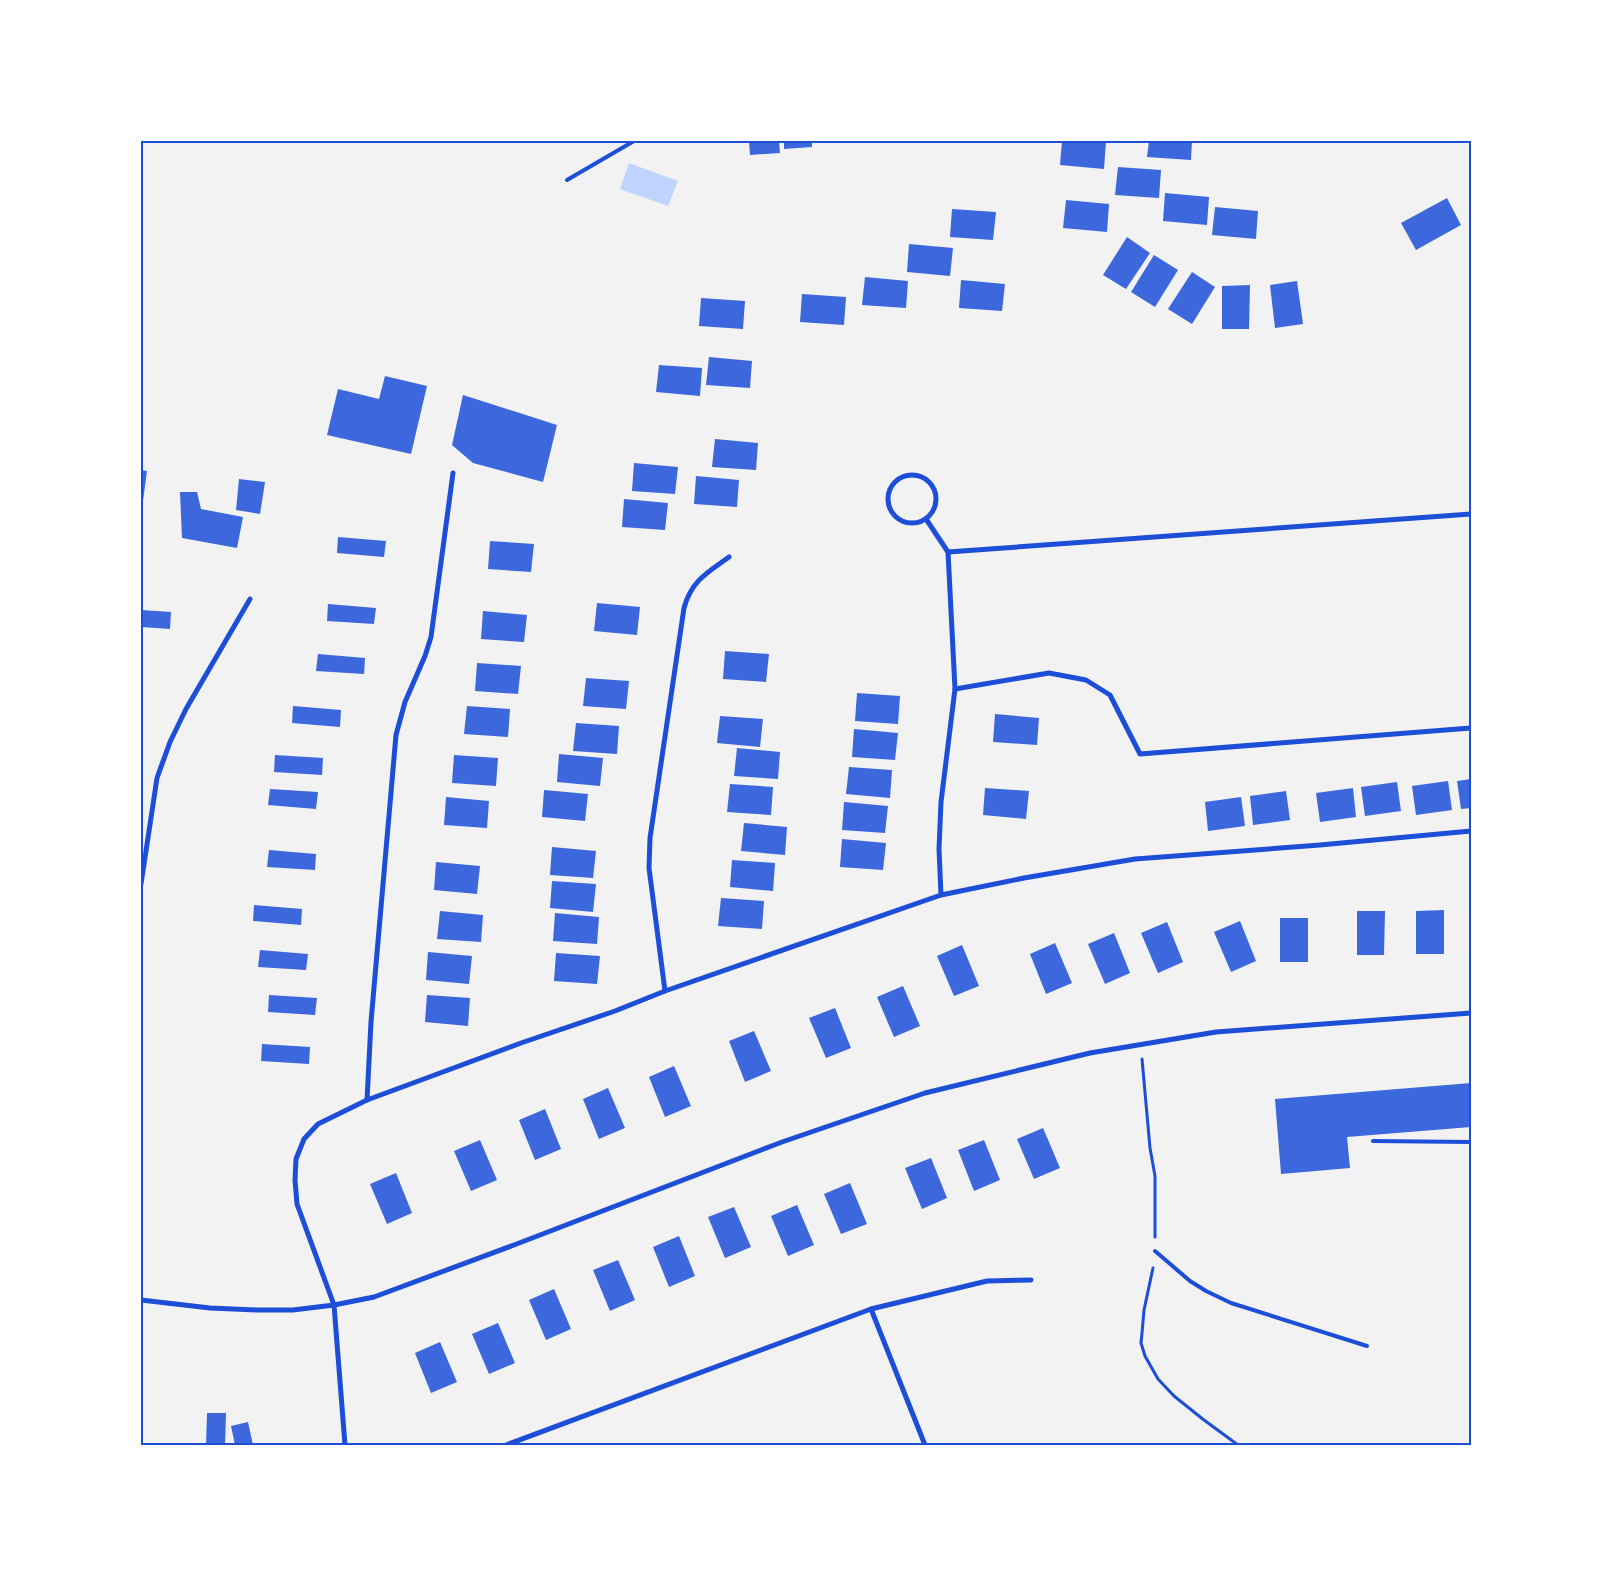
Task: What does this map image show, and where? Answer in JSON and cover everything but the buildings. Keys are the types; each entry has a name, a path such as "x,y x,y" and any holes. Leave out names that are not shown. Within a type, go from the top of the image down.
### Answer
{"street":[{"path":"367,1100 371,1022 396,735 405,702 431,637 453,473"},
{"path":"916,474 926,478 932,485 936,493 936,503 933,512 926,519 917,523 908,523 899,520 892,513 888,504 888,494 892,485 898,479 916,474"},
{"path":"948,552 1471,514"},
{"path":"926,519 948,552 955,689 941,802 939,849 941,895"},
{"path":"665,991 649,868 650,838 687,596 700,578 729,557"},
{"path":"141,884 157,778 170,742 186,710 250,599"},
{"path":"955,689 1049,673 1086,680 1110,694 1140,754 1471,728"},
{"path":"345,1445 334,1306 297,1204 296,1159 304,1139 318,1124 367,1100 521,1043 941,895 1024,878 1135,859 1471,831"},
{"path":"141,1300 210,1308 256,1310 294,1310 334,1306 374,1297 782,1142 924,1093 1090,1053 1216,1032 1471,1013"},
{"path":"506,1445 871,1309 987,1281 1031,1280"},
{"path":"871,1309 925,1445"}],"lane":[{"path":"567,180 634,141"},
{"path":"1373,1141 1471,1142"},
{"path":"1155,1251 1190,1281 1231,1303 1368,1346"}],"water":[{"path":"629,163 678,181 668,206 620,189"}]}
